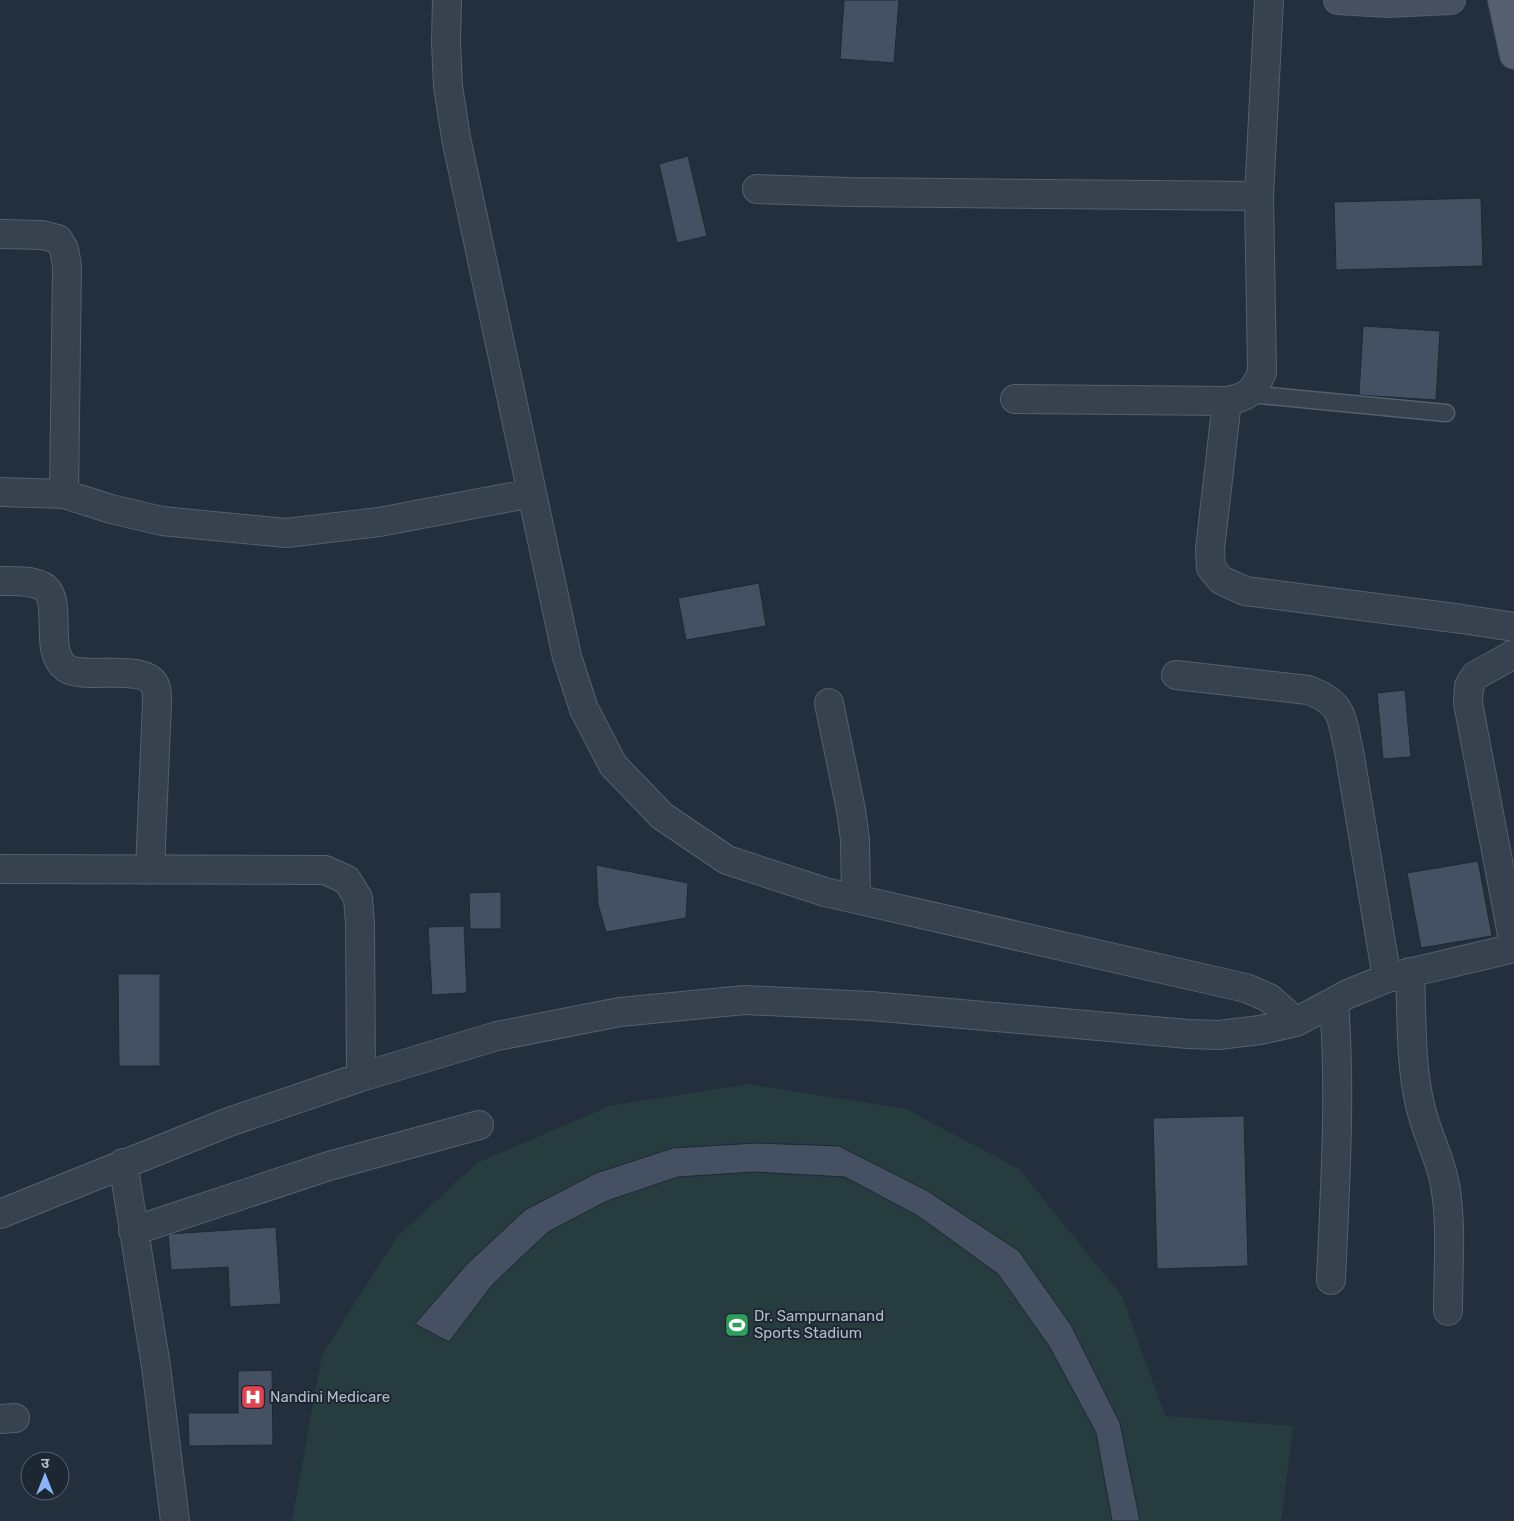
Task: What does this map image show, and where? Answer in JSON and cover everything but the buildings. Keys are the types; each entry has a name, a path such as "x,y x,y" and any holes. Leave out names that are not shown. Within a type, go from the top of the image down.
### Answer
{"main road":[{"path":"1502,0 1514,55"}],"street":[{"path":"447,0 448,86 456,138 566,657 584,709 612,765 662,816 727,860 825,892 1246,988 1269,998 1296,1022"},
{"path":"1015,399 1238,398 1257,384 1262,372 1259,196 1268,0"},
{"path":"1338,0 1388,3 1451,0"},
{"path":"757,189 849,192 1259,196"},
{"path":"0,234 42,235 58,238 64,249 67,266 64,494"},
{"path":"1238,398 1210,549 1211,568 1221,580 1245,591 1514,627"},
{"path":"0,492 64,494 111,510 162,521 286,533 379,522 532,493"},
{"path":"0,581 32,582 44,587 50,595 54,646 58,659 65,668 76,672 137,674 148,678 156,686 157,703 150,870"},
{"path":"0,1214 229,1122 361,1077 497,1036 620,1012 745,1000 871,1006 1188,1034 1219,1035 1260,1030 1296,1022 1348,994 1398,975 1514,947 1468,704 1469,686 1475,676 1514,654"},
{"path":"1176,675 1308,690 1332,702 1340,714 1398,975 1419,1103 1445,1185 1447,1203 1448,1311"},
{"path":"829,703 854,833 856,898"},
{"path":"0,869 325,870 347,880 358,898 360,923 361,1077"},
{"path":"1332,1280 1338,1121 1337,1040 1334,1002"},
{"path":"133,1231 329,1166 478,1125"},
{"path":"123,1164 156,1366 175,1521"}],"lane":[{"path":"1238,398 1446,413"}],"green space":[{"name":"Dr. Sampurnanand Sports Stadium","path":"748,1084 906,1109 1019,1169 1122,1296 1165,1416 1293,1426 1281,1521 292,1521 322,1355 396,1238 477,1163 609,1106"}],"place":[{"name":"Dr. Sampurnanand Sports Stadium","path":"737,1325"},
{"name":"Nandini Medicare","path":"253,1397"}]}
